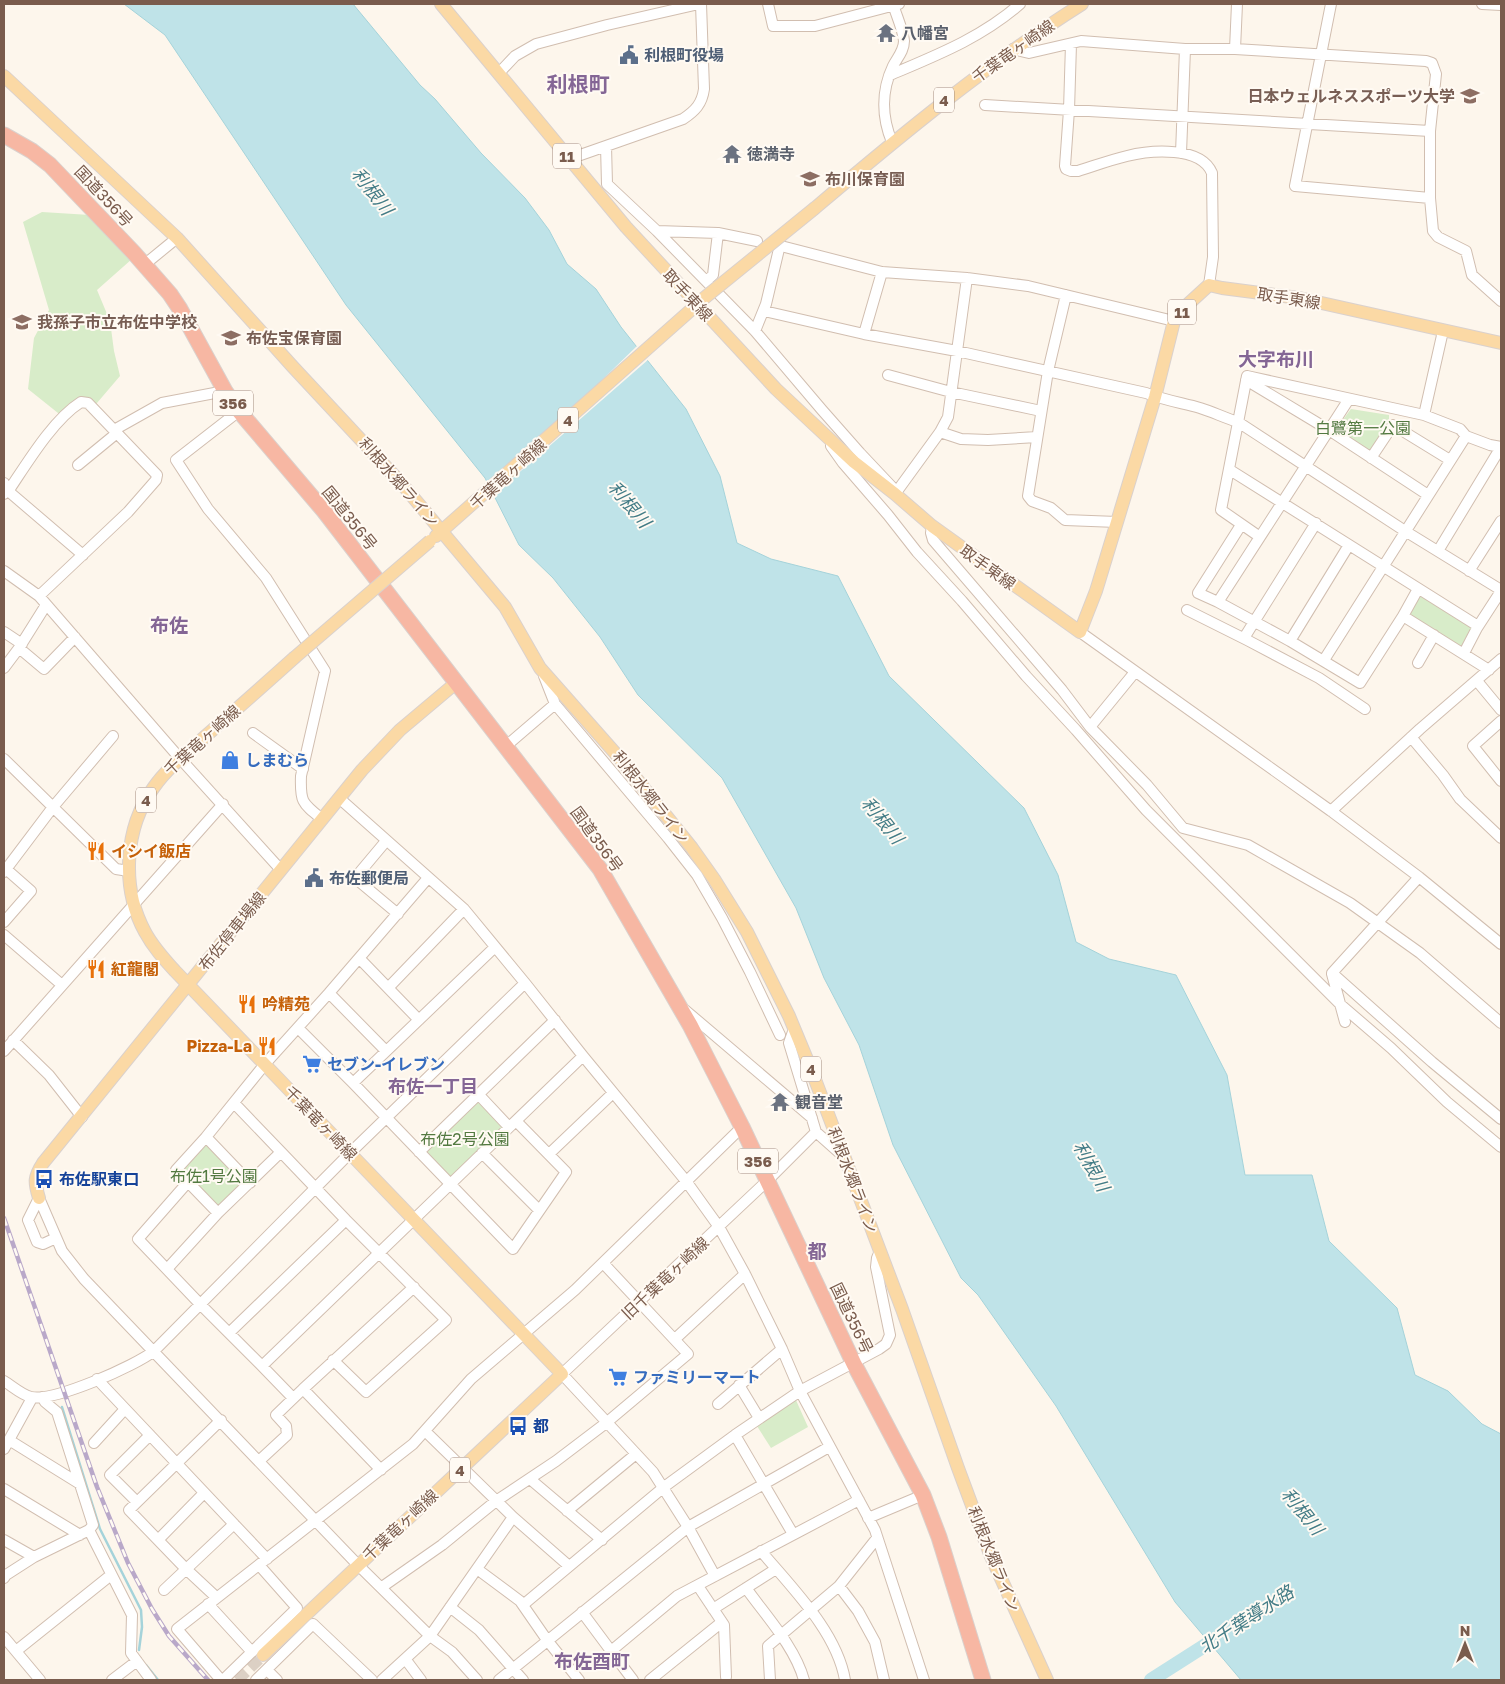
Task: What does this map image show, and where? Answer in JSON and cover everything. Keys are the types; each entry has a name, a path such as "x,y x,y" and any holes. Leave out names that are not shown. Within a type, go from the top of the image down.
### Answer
{"highway":[{"name":"国道356号","path":"4,135 32,150 50,165 170,294 225,391 239,411 324,511 600,869 680,1006 742,1128 854,1364 923,1495 939,1537 983,1680"}],"main road":[{"name":"取手東線","path":"441,4 626,227 700,302 757,370 825,437 932,526 995,573 1080,632"},
{"name":"千葉竜ヶ崎線","path":"258,1653 358,1565 562,1374 188,985 154,947 145,932 134,905 129,871 131,844 142,807 159,780 180,759 294,658 446,528 700,302 892,142 1013,49 1082,4"},
{"name":"利根水郷ライン","path":"4,76 177,238 300,374 446,528 505,607 540,668 581,712 623,762 692,848 714,879 747,932 794,1029 880,1251 990,1554 1047,1680"},
{"name":"取手東線","path":"1209,285 1299,298 1501,343"},
{"name":"11","path":"1080,632 1096,591 1117,522 1155,396 1174,321 1186,306 1209,285"},
{"name":"布佐停車場線","path":"40,1198 35,1184 36,1174 322,819 400,730 457,682"}],"street":[{"path":"498,73 515,56 536,44 700,4 704,89 703,98 699,106 683,119 569,159"},
{"path":"768,4 773,26 816,26 895,4 904,42 903,49 890,75 884,105 887,130 892,142"},
{"path":"890,75 979,35 1002,20 1020,4"},
{"path":"1236,49 1237,4"},
{"path":"1331,4 1295,186 1430,198"},
{"path":"1482,4 1501,5"},
{"path":"1013,49 1029,53 1081,41 1184,49 1236,49 1426,60 1432,63 1436,74 1430,131 1430,198 1433,231 1438,237 1466,251 1472,275 1501,301"},
{"path":"1071,44 1070,110 1066,169 1078,171 1129,155 1153,152 1181,152 1201,159 1208,165 1212,173 1213,257 1209,285"},
{"path":"1181,152 1184,49"},
{"path":"985,105 1430,131"},
{"path":"606,146 607,184 755,331 860,453 893,486 895,494"},
{"path":"656,231 718,233 757,240"},
{"path":"706,281 713,275 718,233"},
{"path":"144,265 177,238"},
{"path":"755,331 764,311 781,246 882,272 967,278 1028,286 1174,321"},
{"path":"864,334 882,272"},
{"path":"895,494 940,432 948,417 967,278"},
{"path":"1066,296 1048,371 1028,496 1032,501 1051,508 1065,520 1117,522"},
{"path":"764,311 1146,393 1202,409 1238,422 1501,591 1478,626 1464,653"},
{"path":"1424,415 1443,331"},
{"path":"888,375 951,392 1041,411"},
{"path":"1260,537 1221,510 1247,376 1424,415 1460,429 1466,436 1501,447 1438,551"},
{"path":"1246,380 1328,430 1428,495"},
{"path":"78,465 116,431 162,402 225,391"},
{"path":"1218,602 1349,399"},
{"path":"39,596 83,555 128,512 156,480 157,475 154,470 116,431 88,403 80,402 52,429 5,489 83,555"},
{"path":"239,411 176,460 208,509 266,578 324,670 303,769 300,794 302,801 322,819"},
{"path":"1371,458 1393,425 1450,460"},
{"path":"940,432 961,439 988,440 1037,436"},
{"path":"1324,660 1466,436"},
{"path":"825,437 843,463 888,515 916,552 962,601 1026,676 1146,810 1340,1005 1391,1048 1447,1102 1501,1147"},
{"path":"1230,470 1478,626"},
{"path":"1469,571 1501,521"},
{"path":"1244,638 1316,523"},
{"path":"1241,525 1198,592 1324,660 1360,683 1404,616 1418,589"},
{"path":"932,526 933,540 1062,690 1090,727 1147,785 1182,828 1248,845 1350,903 1420,953 1501,1023"},
{"path":"1290,641 1349,545"},
{"path":"4,571 39,596 180,759 223,804 281,870"},
{"path":"4,668 21,646 46,604"},
{"path":"1187,610 1318,678 1365,709"},
{"path":"1404,616 1489,670"},
{"path":"4,632 21,646 44,670 75,637"},
{"path":"1080,632 1331,811 1419,877 1501,944"},
{"path":"1418,663 1434,635"},
{"path":"1331,811 1411,737 1501,659"},
{"path":"540,668 555,704 655,822 696,875 722,918 780,1035"},
{"path":"1090,727 1135,672"},
{"path":"1477,681 1501,710"},
{"path":"555,704 581,712"},
{"path":"506,746 555,704"},
{"path":"1501,721 1473,746 1501,781"},
{"path":"253,733 303,769"},
{"path":"4,922 31,891 5,871 53,807 113,736"},
{"path":"1411,737 1443,775 1460,799 1501,838"},
{"path":"4,759 116,869 129,871"},
{"path":"339,798 464,909 582,1056 686,1180 718,1227 745,1274 782,1348 800,1391 868,1518 877,1538 924,1680"},
{"path":"4,1051 223,804"},
{"path":"386,841 355,878 398,914"},
{"path":"1332,973 1419,877"},
{"path":"218,1212 176,1170 206,1137 264,1064 329,993 428,878"},
{"path":"388,988 464,909"},
{"path":"4,935 62,986"},
{"path":"353,1083 495,947"},
{"path":"358,958 419,1020"},
{"path":"1332,973 1345,1022"},
{"path":"1332,973 1432,1062 1501,1119"},
{"path":"80,1484 6,1444 37,1397 57,1394 97,1380 144,1358 154,1351 350,1152 525,983"},
{"path":"329,993 386,1051"},
{"path":"680,1006 812,1118"},
{"path":"419,1152 555,1020"},
{"path":"298,1028 512,1249 566,1172 549,1154 479,1095"},
{"path":"794,1029 789,1043 816,1132 845,1158"},
{"path":"13,1040 49,1075 82,1117"},
{"path":"262,1366 582,1056"},
{"path":"549,1154 613,1093"},
{"path":"234,1103 379,1254 446,1320 366,1392 333,1360"},
{"path":"97,1380 234,1524 263,1562 297,1608 258,1653 222,1680 176,1629 212,1601 263,1562 316,1521 413,1444 471,1379 575,1290 686,1180 742,1128"},
{"name":"旧千葉竜ヶ崎線","path":"562,1374 767,1182 816,1132"},
{"path":"206,1137 250,1183"},
{"path":"167,1269 218,1212 281,1152"},
{"path":"482,1153 539,1210"},
{"path":"188,1182 138,1239 293,1398"},
{"path":"40,1198 28,1220 37,1242 42,1244 56,1238"},
{"path":"40,1198 56,1238 69,1261 84,1279 260,1460 358,1565 430,1636 452,1652 477,1680"},
{"path":"229,1333 346,1220"},
{"path":"523,1604 664,1487 735,1435 800,1391 854,1364 886,1344 890,1335 876,1267 880,1251"},
{"path":"382,1587 442,1545 496,1501 556,1461 606,1423 688,1354 603,1263"},
{"path":"675,1339 745,1274"},
{"path":"260,1460 287,1435 286,1426 276,1415 333,1360 414,1287"},
{"path":"718,1404 782,1348"},
{"path":"562,1374 653,1472 688,1526 715,1576"},
{"path":"4,1381 37,1397 57,1412 93,1525 85,1533 34,1557 4,1578"},
{"path":"739,1385 759,1418"},
{"path":"303,1389 381,1470"},
{"path":"94,1443 125,1409"},
{"path":"221,1420 129,1510 186,1569 258,1653"},
{"path":"425,1431 513,1517 569,1566"},
{"path":"137,1502 110,1475 150,1435"},
{"path":"735,1435 793,1534"},
{"path":"499,1680 688,1526 829,1447"},
{"path":"567,1510 636,1454"},
{"path":"530,1479 602,1540"},
{"path":"4,1489 85,1533 111,1575 132,1615 131,1653 152,1680"},
{"path":"158,1540 204,1493"},
{"path":"868,1518 923,1495"},
{"path":"611,1652 678,1596 859,1500"},
{"path":"382,1680 430,1636 513,1517"},
{"path":"164,1590 234,1524"},
{"path":"770,1680 768,1646 839,1586 877,1538"},
{"path":"4,1540 34,1557"},
{"path":"761,1551 810,1611 836,1649 845,1680"},
{"path":"477,1569 523,1604 547,1640 579,1680"},
{"path":"713,1609 776,1569"},
{"path":"16,1651 111,1575"},
{"path":"698,1586 724,1625 725,1679"},
{"path":"839,1586 858,1611 875,1642 884,1680"},
{"path":"746,1588 797,1661 804,1680"},
{"path":"450,1607 479,1630 522,1680"},
{"path":"582,1612 633,1680"},
{"path":"650,1680 722,1622"},
{"path":"256,1680 267,1670 272,1662 313,1624 372,1680"},
{"path":"4,1637 40,1680"},
{"path":"406,1660 422,1680"},
{"path":"112,1680 137,1661"},
{"path":"267,1670 276,1680"}],"green space":[{"path":"42,212 90,215 132,259 97,290 110,321 120,376 91,410 79,404 63,417 28,389 34,338 49,310 23,222"},
{"name":"白鷺第一公園","path":"1351,409 1389,415 1389,423 1370,452 1335,430"},
{"path":"1419,592 1477,628 1461,650 1406,615"},
{"name":"布佐2号公園","path":"480,1099 506,1126 453,1177 449,1177 425,1152"},
{"name":"布佐1号公園","path":"206,1142 246,1183 219,1208 183,1170"},
{"path":"795,1398 808,1427 771,1448 755,1423"}],"water":[{"name":"利根川","path":"124,4 353,4 420,85 435,99 481,153 525,198 549,230 567,264 596,289 621,327 686,409 720,476 737,543 771,559 838,576 889,676 1024,808 1058,875 1076,942 1109,959 1176,975 1227,1075 1245,1175 1312,1175 1329,1241 1397,1308 1415,1375 1448,1391 1482,1424 1501,1434 1501,1680 1241,1680 1175,1602 1056,1406 978,1295 961,1278 893,1145 859,1045 824,978 796,908 722,778 638,695 600,637 553,578 519,545 485,478 346,305 165,35"}],"pier":[{"path":"638,345 649,359 514,477 493,499 485,484 569,412"}],"waterway":[{"path":"62,1407 100,1529 141,1610 142,1627 139,1650"},
{"name":"北千葉導水路","path":"1151,1680 1223,1634"},
{"path":"146,1665 158,1680"}],"tunnel":[{"path":"237,1680 263,1655"}],"railway":[{"path":"4,1218 97,1487 128,1563 152,1609 169,1636 208,1680"}],"place":[{"name":"八幡宮","path":"886,33"},
{"name":"利根町役場","path":"629,55"},
{"name":"日本ウェルネススポーツ大学","path":"1470,96"},
{"name":"徳満寺","path":"732,154"},
{"name":"布川保育園","path":"810,179"},
{"name":"我孫子市立布佐中学校","path":"22,322"},
{"name":"布佐宝保育園","path":"231,338"},
{"name":"しまむら","path":"230,760"},
{"name":"イシイ飯店","path":"96,851"},
{"name":"布佐郵便局","path":"314,878"},
{"name":"紅龍閣","path":"96,969"},
{"name":"吟精苑","path":"247,1004"},
{"name":"Pizza-La","path":"267,1046"},
{"name":"セブン-イレブン","path":"312,1064"},
{"name":"観音堂","path":"780,1102"},
{"name":"布佐駅東口","path":"44,1179"},
{"name":"ファミリーマート","path":"618,1377"},
{"name":"都","path":"518,1426"}],"district":[{"name":"利根町","path":"578,84"},
{"name":"大字布川","path":"1276,358"},
{"name":"布佐","path":"169,624"},
{"name":"布佐一丁目","path":"433,1086"},
{"name":"都","path":"817,1250"},
{"name":"布佐酉町","path":"592,1660"}]}
